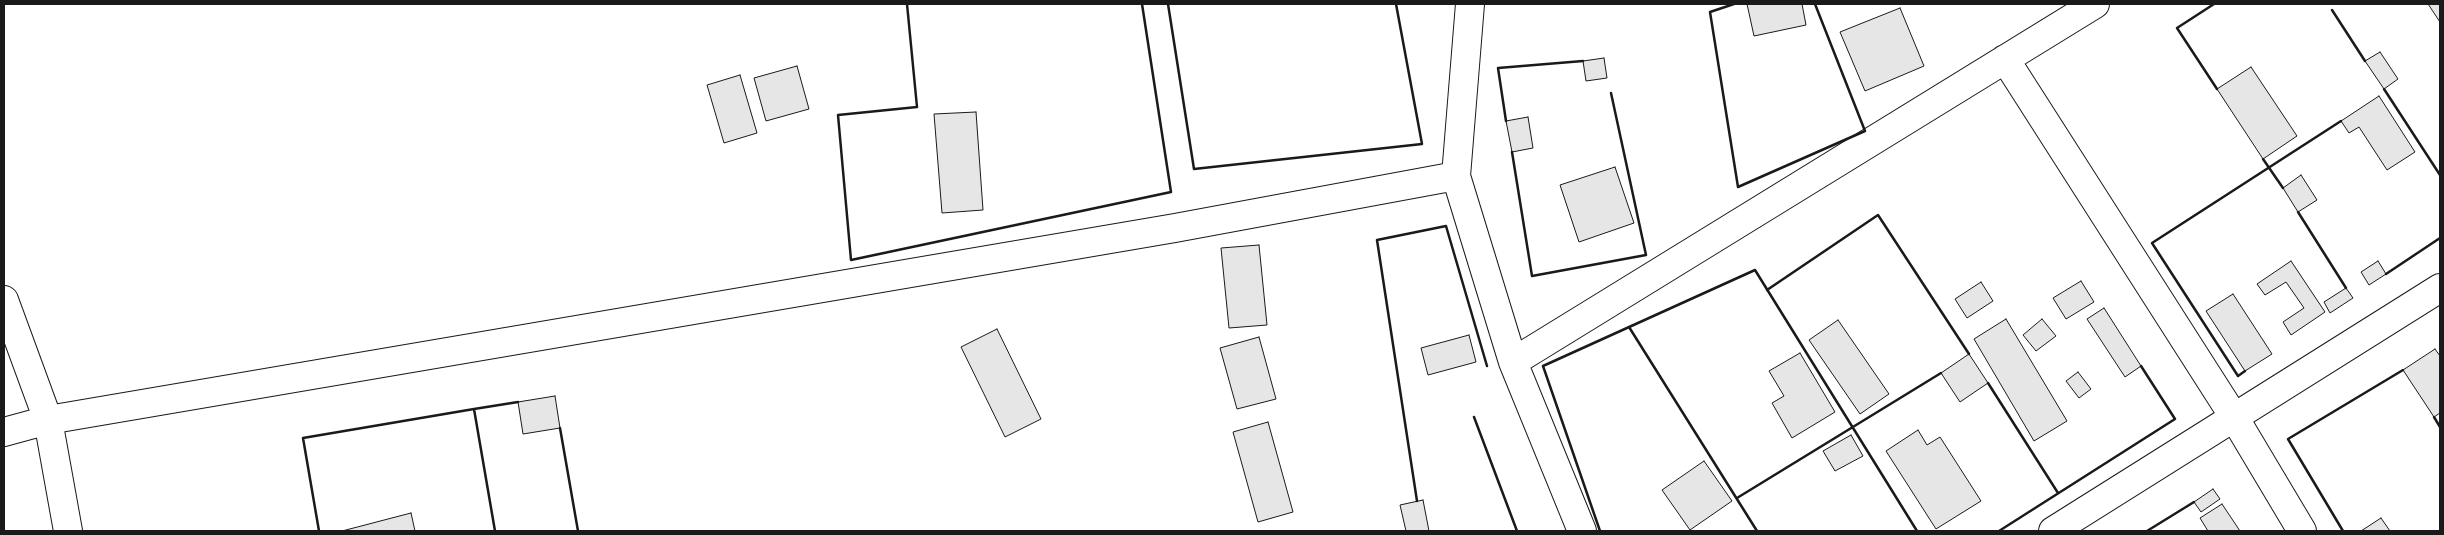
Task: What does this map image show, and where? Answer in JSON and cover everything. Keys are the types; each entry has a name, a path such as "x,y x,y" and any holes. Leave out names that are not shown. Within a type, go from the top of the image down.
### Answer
{"street":[{"path":"1470,4 1456,176 1513,362 1582,531"},
{"path":"1513,362 2095,4"},
{"path":"2005,59 2234,417 2302,531"},
{"path":"4,432 48,420 1165,229 1456,176"},
{"path":"2053,531 2440,288"},
{"path":"4,300 48,420 68,531"}],"building":[{"path":"1747,4 1802,4 1806,25 1754,36"},
{"path":"2428,4 2440,4 2440,22"},
{"path":"1900,8 1924,66 1865,91 1840,32"},
{"path":"2380,52 2398,79 2384,89 2365,61"},
{"path":"1604,58 1607,78 1586,81 1583,61"},
{"path":"797,66 809,109 766,121 754,78"},
{"path":"2251,67 2297,136 2263,159 2217,89"},
{"path":"740,75 757,133 724,143 707,85"},
{"path":"2379,96 2415,152 2387,170 2359,127 2349,133 2341,121"},
{"path":"976,112 983,210 942,213 934,114"},
{"path":"1528,117 1533,148 1512,152 1506,121"},
{"path":"1615,167 1634,223 1579,242 1560,185"},
{"path":"2301,175 2317,200 2298,212 2283,188"},
{"path":"1259,245 1267,325 1229,328 1221,248"},
{"path":"2291,261 2325,312 2291,335 2283,322 2304,308 2286,282 2265,295 2257,284"},
{"path":"2378,261 2386,274 2369,285 2361,272"},
{"path":"2081,281 2094,302 2066,319 2053,298"},
{"path":"1981,282 1993,301 1967,318 1955,299"},
{"path":"2346,288 2353,298 2330,313 2324,302"},
{"path":"2233,294 2272,354 2245,371 2206,311"},
{"path":"2104,308 2141,366 2125,377 2087,319"},
{"path":"2006,319 2067,421 2034,441 1974,339"},
{"path":"2042,319 2056,336 2036,351 2023,335"},
{"path":"1838,320 1889,394 1860,414 1809,340"},
{"path":"997,329 1041,419 1005,437 961,347"},
{"path":"1469,335 1476,362 1428,375 1421,348"},
{"path":"1259,337 1276,399 1237,409 1220,348"},
{"path":"2435,349 2440,356 2440,413 2434,417 2403,370"},
{"path":"1800,353 1835,412 1792,438 1772,403 1784,396 1769,371"},
{"path":"1969,354 1988,383 1960,402 1941,373"},
{"path":"2078,372 2091,389 2079,398 2066,381"},
{"path":"555,396 560,428 523,434 518,402"},
{"path":"1268,422 1293,512 1258,522 1233,432"},
{"path":"1918,430 1927,445 1940,437 1981,501 1936,529 1886,451"},
{"path":"1851,435 1863,456 1835,471 1823,451"},
{"path":"1704,461 1732,501 1690,530 1662,490"},
{"path":"2213,489 2220,499 2201,512 2194,502"},
{"path":"1423,500 1429,531 1406,531 1400,505"},
{"path":"2222,504 2240,531 2208,531 2200,518"},
{"path":"411,513 415,531 342,531"},
{"path":"2381,518 2390,531 2361,531"}],"wall":[{"path":"907,4 917,107 838,115 851,260 1171,192 1142,4"},
{"path":"1168,4 1194,169 1422,144 1396,4"},
{"path":"1734,4 1710,12 1738,187 1865,131 1815,4"},
{"path":"2214,4 2177,28 2217,89"},
{"path":"2332,10 2365,61"},
{"path":"1506,121 1498,68 1583,61"},
{"path":"2384,89 2440,175"},
{"path":"1512,152 1532,276 1646,255 1611,93"},
{"path":"2245,371 2238,376 2152,243 2341,121"},
{"path":"2263,159 2283,188"},
{"path":"2298,212 2346,288"},
{"path":"1767,290 1878,215 1969,354"},
{"path":"1417,501 1377,240 1446,226 1487,366"},
{"path":"2386,274 2440,238"},
{"path":"1600,531 1543,366 1755,270 1917,531"},
{"path":"1629,327 1757,531"},
{"path":"1999,531 2175,419 2141,366"},
{"path":"2343,531 2288,439 2403,370"},
{"path":"1737,498 1941,373"},
{"path":"1988,383 2058,493"},
{"path":"474,409 518,402"},
{"path":"319,531 303,438 474,409 495,531"},
{"path":"1474,417 1517,531"},
{"path":"2434,417 2440,427"},
{"path":"560,428 578,531"},
{"path":"2147,531 2194,502"}]}
